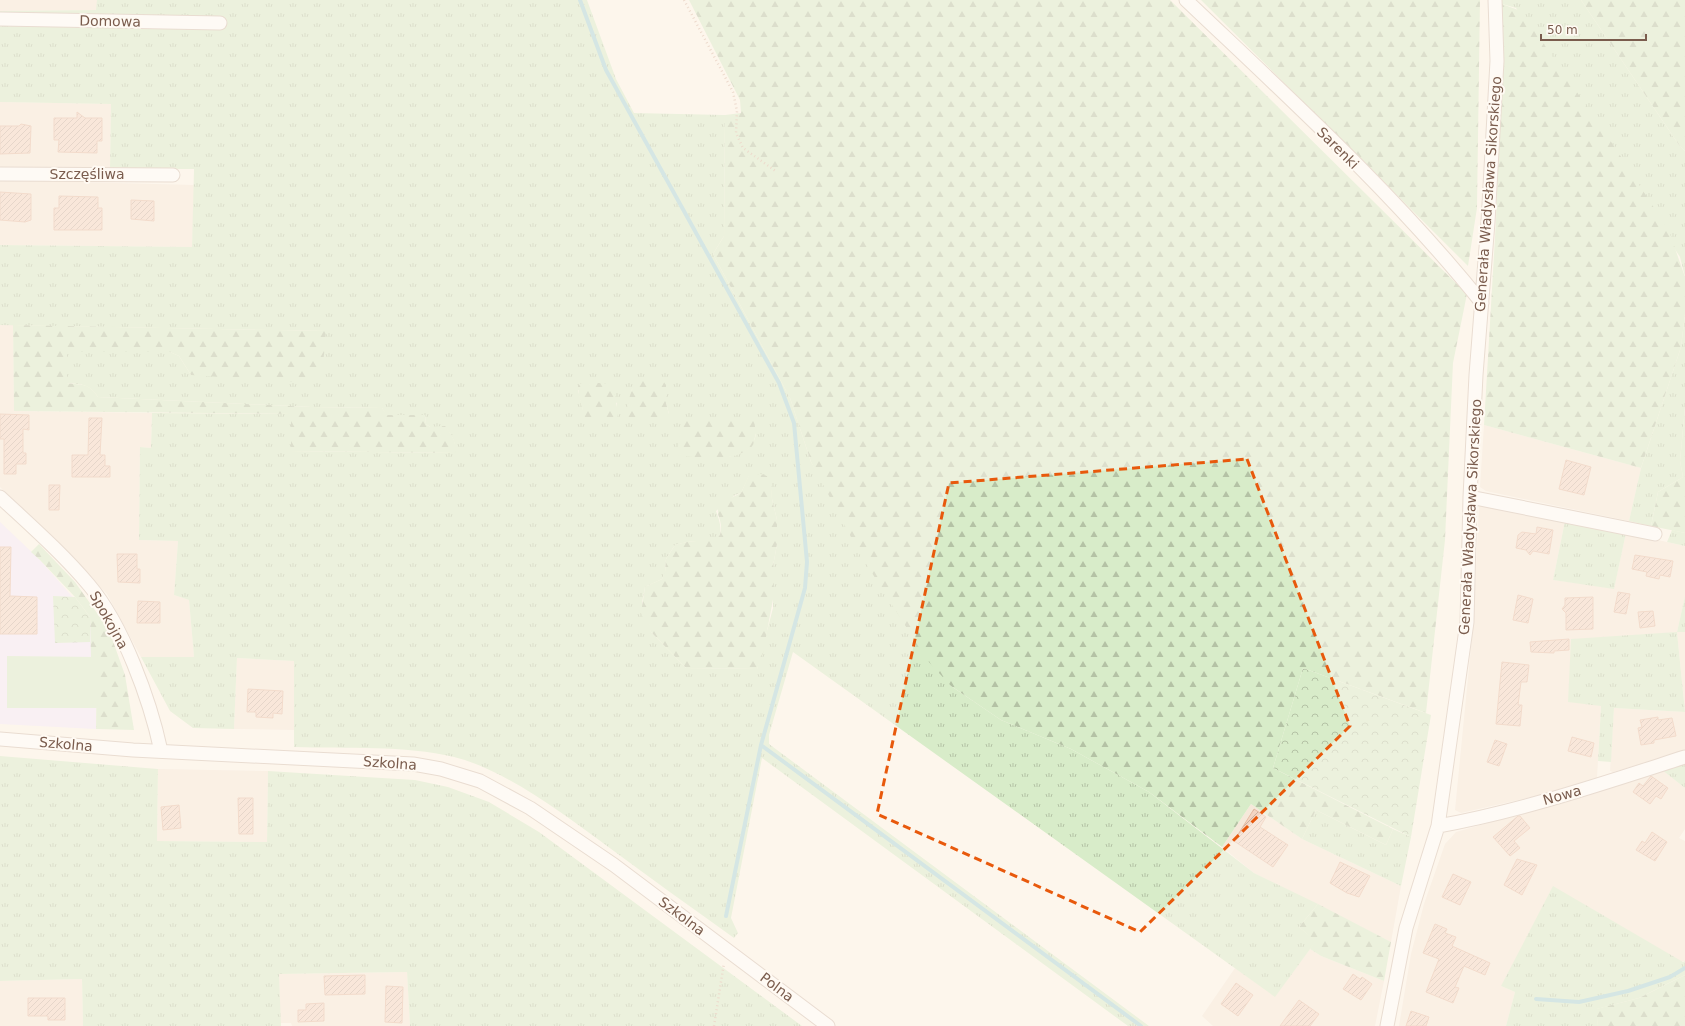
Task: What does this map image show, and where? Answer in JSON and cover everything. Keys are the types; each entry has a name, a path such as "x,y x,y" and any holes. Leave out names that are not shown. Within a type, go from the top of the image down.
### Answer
{"street":[{"name":"Sarenki","path":"1186,0 1305,114 1427,236 1482,303"},
{"name":"Generała Władysława Sikorskiego","path":"1387,1026 1406,928 1438,826 1467,622 1470,498 1496,61 1495,0"},
{"name":"Domowa","path":"0,19 220,23"},
{"name":"Szczęśliwa","path":"0,174 173,175"},
{"name":"Spokojna","path":"0,497 76,571 99,598 121,638 144,690 152,710 161,751"},
{"path":"1470,498 1655,534"},
{"name":"Szkolna","path":"0,739 161,751 413,764 441,769 480,781 504,792 530,808 614,865 726,949"},
{"name":"Nowa","path":"1438,826 1474,820 1685,757"},
{"name":"Polna","path":"726,949 828,1026"}],"path":[{"path":"684,0 733,92 737,111 736,133 743,148 777,172"},
{"path":"714,1026 726,949"}],"highlighted area":[{"path":"1247,459 1350,726 1140,932 877,814 949,483"}],"shaded area":[{"path":"0,0 97,0 97,10 0,11"},
{"path":"0,102 111,104 110,169 0,167"},
{"path":"0,180 195,185 192,247 0,245"},
{"path":"0,325 13,325 14,411 152,413 151,448 140,447 139,540 178,541 174,595 189,600 194,657 141,657 107,594 0,487"},
{"path":"1484,425 1641,468 1629,521 1486,491 1480,487"},
{"path":"1484,504 1565,521 1553,580 1614,588 1626,533 1685,546 1685,596 1677,632 1601,706 1597,778 1540,795 1461,813 1455,810 1473,627 1479,507"},
{"path":"0,522 40,560 90,617 97,657 96,729 0,724"},
{"path":"1677,632 1685,632 1685,711"},
{"path":"237,658 294,661 294,730 234,729"},
{"path":"1614,708 1685,712 1685,751 1613,772 1610,771"},
{"path":"158,769 268,771 267,842 157,841"},
{"path":"1662,770 1685,788 1685,829 1679,838 1685,841 1685,961 1501,986 1515,992 1506,1026 1399,1026 1411,954 1424,904 1445,844 1456,832 1606,789"},
{"path":"1251,804 1302,839 1401,886 1391,942 1254,873 1222,847"},
{"path":"1310,949 1321,956 1384,981 1375,1026 1213,1026 1202,1016 1235,968 1275,996"},
{"path":"407,972 410,1026 292,1026 291,1023 280,1023 279,974"},
{"path":"82,979 83,1026 0,1026 0,981"}],"green space":[{"path":"97,0 587,0 616,79 634,113 725,115 724,236 713,254 790,398 811,462 951,686 1001,720 1071,749 1149,792 1254,873 1318,904 1299,927 1316,941 1275,997 793,652 769,735 769,744 1149,1026 1128,1026 762,758 731,918 738,933 734,938 534,794 473,763 435,753 395,749 294,747 294,661 237,658 234,729 193,728 170,711 141,657 194,657 189,600 174,595 178,541 139,540 140,447 151,448 152,413 291,414 291,451 454,453 455,446 452,436 445,427 430,427 426,424 425,415 386,415 382,408 312,407 98,397 88,387 67,383 67,352 170,352 179,356 191,375 326,331 0,325 0,245 192,247 194,169 110,169 111,104 0,102 0,11 96,10","holes":["666,385 666,403 669,414 626,418 632,389","578,390 617,403 617,418 583,410","756,433 753,443 747,450 728,457","749,476 770,479 772,499 777,520 777,544 773,566 773,608 757,669 686,668 651,632 642,603 645,587 662,579 665,573 666,559 675,545 694,541 715,541 720,534 720,525 716,511 735,495 741,493"]},
{"path":"689,0 1170,0 1467,294 1453,363 1445,540 1426,713 1303,668 1273,768 1393,829 1386,845 1316,810 1302,839 1251,804 1222,847 1149,792 1071,749 1001,720 951,686 927,660 860,554 811,462 790,398 713,254 724,236 725,115 741,113 740,100"},
{"path":"1201,0 1480,0 1477,208 1468,266"},
{"path":"1502,0 1581,0 1679,145 1685,151 1685,277 1680,257 1516,8 1502,4"},
{"path":"1581,0 1685,0 1685,151 1679,145"},
{"path":"1502,4 1521,11 1614,146 1669,231 1685,277 1685,314 1681,347 1641,468 1484,425 1496,220"},
{"path":"1685,314 1685,407 1680,461 1683,477 1658,492 1651,526 1629,521 1641,468 1681,347"},
{"path":"13,325 326,331 321,369 314,380 308,383 191,375 179,356 170,352 67,352 67,383 88,387 98,397 312,407 382,408 387,415 425,415 426,424 430,427 445,426 448,429 455,442 455,453 291,451 291,414 14,411"},
{"path":"661,378 666,385 666,403 669,414 668,419 625,418 631,393 636,384 650,379"},
{"path":"584,382 613,384 618,413 617,418 585,418 579,396 578,385"},
{"path":"1685,407 1685,533 1651,526 1658,492 1683,477 1680,461"},
{"path":"683,419 754,420 756,433 753,445 746,451 728,457 708,458 679,456 678,446"},
{"path":"761,474 771,479 772,499 777,520 777,544 773,566 774,594 763,653 757,669 686,668 651,632 646,623 641,613 645,587 662,579 665,572 666,559 675,545 692,541 710,541 717,538 721,532 718,512 720,503 741,493 749,475"},
{"path":"1565,521 1626,533 1614,589 1553,580"},
{"path":"1672,530 1685,533 1685,546 1667,542"},
{"path":"39,544 75,582 109,630 125,675 134,730 96,729 97,657 91,657 90,617 75,597 31,552"},
{"path":"53,596 75,597 90,617 90,642 55,643"},
{"path":"1685,596 1685,632 1677,632"},
{"path":"1677,632 1685,712 1614,708 1611,762 1598,761 1601,706 1568,702 1571,639"},
{"path":"7,656 97,657 97,708 7,708"},
{"path":"1303,668 1431,715 1411,837 1273,768"},
{"path":"0,756 158,769 157,841 267,842 268,771 415,780 448,787 489,802 539,832 802,1026 410,1026 407,972 279,974 281,1026 83,1026 82,979 0,981"},
{"path":"1685,763 1685,788 1662,770"},
{"path":"1316,810 1386,845 1393,829 1411,837 1401,886 1302,839"},
{"path":"1553,886 1683,962 1685,961 1685,975 1639,998 1597,1009 1598,1026 1506,1026 1515,992 1501,986"},
{"path":"1318,904 1391,942 1384,981 1321,956 1310,949 1315,941 1299,927"},
{"path":"1685,975 1685,1026 1598,1026 1596,1009 1639,998"}],"building":[{"path":"77,112 85,118 102,118 102,141 97,141 97,153 58,152 59,140 54,140 54,118 77,118"},
{"path":"21,124 31,126 30,153 0,154 0,126 19,126"},
{"path":"0,192 31,194 31,220 25,222 0,220"},
{"path":"59,196 98,197 98,208 102,208 102,230 54,230 54,208 59,208"},
{"path":"131,200 154,201 154,221 131,219"},
{"path":"0,414 29,415 29,430 23,429 23,453 26,453 26,464 16,464 16,474 4,474 4,439 0,439"},
{"path":"89,418 102,418 100,455 105,455 105,466 110,466 110,477 72,477 72,455 88,455"},
{"path":"1566,460 1591,467 1584,495 1559,489"},
{"path":"49,485 60,485 59,510 49,510"},
{"path":"1537,527 1553,530 1549,554 1533,551 1530,555 1526,550 1516,548 1518,535 1522,532 1536,534"},
{"path":"0,547 11,547 10,596 37,597 37,634 0,634"},
{"path":"117,554 137,554 137,569 140,569 140,583 118,582"},
{"path":"1635,555 1673,561 1670,577 1660,575 1659,579 1646,576 1647,572 1632,569"},
{"path":"1618,592 1630,594 1626,614 1614,612"},
{"path":"1518,595 1533,599 1528,623 1513,620"},
{"path":"1593,597 1593,629 1566,630 1566,613 1562,609 1565,605 1565,598"},
{"path":"138,601 160,602 160,623 137,623"},
{"path":"1653,611 1655,626 1640,628 1638,612"},
{"path":"1569,639 1569,650 1554,651 1554,653 1531,652 1530,642"},
{"path":"1502,662 1529,665 1527,682 1521,682 1518,705 1522,705 1520,726 1496,724"},
{"path":"248,689 283,691 282,714 273,713 273,718 256,717 256,712 247,712"},
{"path":"1658,717 1658,720 1672,718 1676,736 1654,740 1654,743 1641,745 1638,728 1642,727 1640,720"},
{"path":"1572,737 1594,743 1591,757 1568,751"},
{"path":"1495,740 1507,744 1499,766 1487,762"},
{"path":"1651,776 1668,788 1661,799 1656,796 1650,804 1633,792 1639,783 1643,786"},
{"path":"238,798 253,798 253,834 239,834"},
{"path":"179,805 181,828 163,830 161,807"},
{"path":"1254,809 1266,817 1260,827 1288,845 1273,867 1234,841"},
{"path":"1518,816 1520,816 1530,828 1514,841 1520,848 1510,856 1493,837"},
{"path":"1652,832 1667,842 1655,861 1636,850 1642,841 1645,843"},
{"path":"1517,859 1537,865 1522,895 1504,885"},
{"path":"1340,862 1370,876 1359,897 1347,893 1330,883"},
{"path":"1453,874 1471,882 1460,905 1442,897"},
{"path":"1435,924 1447,929 1445,933 1456,937 1452,946 1490,963 1485,975 1464,966 1455,987 1459,988 1453,1003 1426,992 1439,959 1423,953"},
{"path":"1353,974 1360,979 1362,977 1372,984 1361,1000 1343,989"},
{"path":"365,975 365,994 325,995 324,976"},
{"path":"1236,983 1253,995 1238,1016 1221,1004"},
{"path":"386,986 403,987 402,1023 385,1022"},
{"path":"28,998 65,998 65,1020 48,1020 48,1016 28,1016"},
{"path":"1299,1000 1319,1014 1310,1026 1280,1026"},
{"path":"324,1003 324,1021 298,1022 298,1010 306,1010 306,1004"},
{"path":"1411,1011 1429,1017 1426,1026 1406,1026"}],"waterway":[{"path":"580,0 606,70 779,383 794,423 807,562 805,588 761,745 726,916"},
{"path":"761,745 1141,1026"},
{"path":"1536,999 1579,1002 1628,991 1670,977 1685,968"}]}
